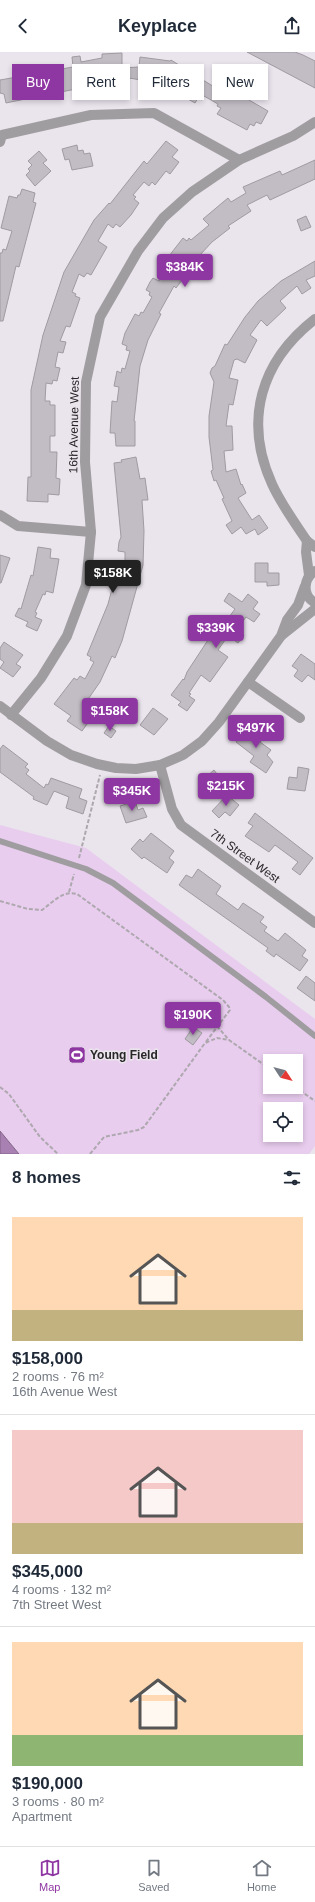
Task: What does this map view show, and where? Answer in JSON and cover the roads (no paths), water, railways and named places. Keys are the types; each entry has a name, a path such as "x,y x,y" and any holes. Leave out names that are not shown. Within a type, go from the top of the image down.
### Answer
{"street":[{"path":"0,142 2,135 91,115 154,114 239,160"},
{"name":"16th Avenue West","path":"12,714 41,678 67,636 86,585 91,532 85,462 86,382 100,317 138,250 163,218 192,192 239,160 293,136 315,122"},
{"path":"0,706 47,741 71,755 103,765 136,770 160,765 183,755 202,741 219,722 280,636 287,620 298,605 305,586 312,573 306,552 311,544 272,485 260,447 258,428 259,406 265,384 274,364 286,344 315,319"},
{"path":"0,515 18,526 91,532"},
{"path":"305,586 308,597 315,603"},
{"path":"280,636 315,609"},
{"path":"248,682 300,718"},
{"name":"7th Street West","path":"160,765 172,809 181,825 315,922"}],"lane":[{"path":"0,841 77,865 113,883 266,997 315,1036"}],"place":[{"name":"Young Field","path":"77,1055"}]}
